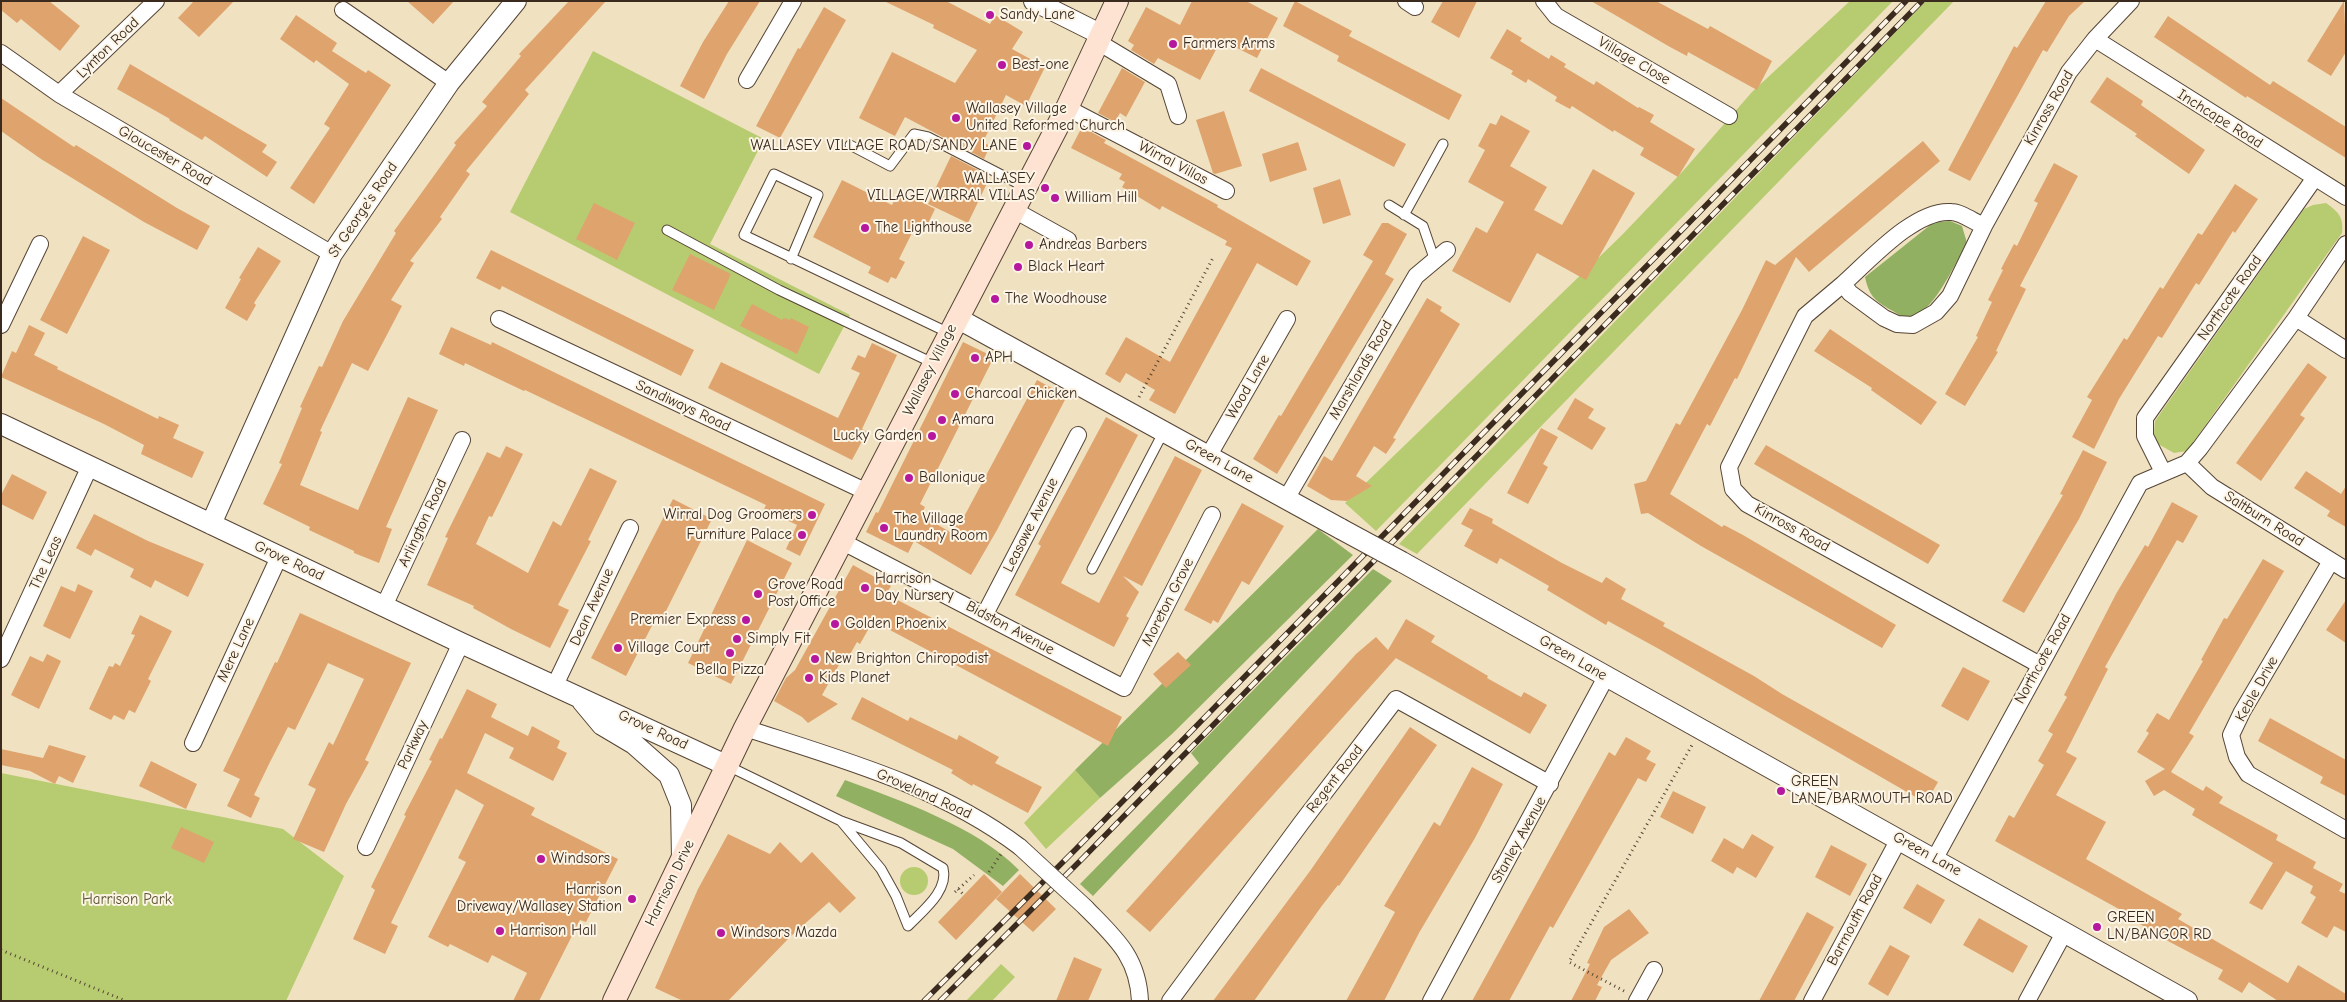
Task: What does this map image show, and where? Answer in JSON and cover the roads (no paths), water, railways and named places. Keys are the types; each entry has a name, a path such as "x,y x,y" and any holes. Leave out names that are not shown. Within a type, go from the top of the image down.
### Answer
{"main road":[{"name":"Wallasey Village","path":"728,766 745,728 933,363 1067,108 1117,1"},
{"name":"Harrison Drive","path":"614,1001 728,766"}],"street":[{"name":"Lynton Road","path":"59,94 156,1"},
{"name":"St George's Road","path":"211,524 332,254 449,82 516,1"},
{"path":"747,80 793,1"},
{"path":"1034,1 1100,39 1168,84 1178,116"},
{"name":"Village Close","path":"1544,1 1556,16 1729,116"},
{"name":"Kinross Road","path":"1843,284 1850,293 1884,318 1897,324 1913,325 1936,312 1950,296 1984,226 2069,72 2094,39 2131,1"},
{"path":"343,10 449,82"},
{"name":"Inchcape Road","path":"2094,39 2314,179 2346,197"},
{"name":"Gloucester Road","path":"1,53 59,94 332,254"},
{"name":"Wirral Villas","path":"1067,108 1226,191"},
{"name":"Northcote Road","path":"2163,472 2144,436 2145,418 2314,179"},
{"path":"1014,210 1068,240"},
{"name":"Kinross Road","path":"1984,226 1952,212 1928,216 1908,227 1805,316 1729,467 1733,489 1747,504 2040,665"},
{"path":"1,325 40,244"},
{"path":"2187,463 2296,318 2346,244"},
{"name":"Marshlands Road","path":"1286,498 1416,276 1441,255"},
{"path":"2296,318 2346,350"},
{"name":"Sandiways Road","path":"499,319 867,492"},
{"name":"Wood Lane","path":"1209,456 1287,319"},
{"name":"Green Lane","path":"953,325 1164,431 1934,858 2187,1001"},
{"name":"Grove Road","path":"1,424 461,643 728,766"},
{"name":"Leasowe Avenue","path":"985,614 1078,435"},
{"name":"Arlington Road","path":"384,606 462,440"},
{"name":"Northcote Road","path":"1934,858 2140,483 2187,463"},
{"name":"Saltburn Road","path":"2187,463 2212,488 2346,570"},
{"name":"The Leas","path":"1,659 90,466"},
{"name":"Moreton Grove","path":"1124,688 1212,515"},
{"name":"Dean Avenue","path":"555,685 630,528"},
{"name":"Bidston Avenue","path":"842,541 1124,688"},
{"name":"Mere Lane","path":"193,743 279,557"},
{"name":"Keble Drive","path":"2331,561 2242,712 2232,734 2237,757 2248,774 2346,830"},
{"name":"Parkway","path":"366,847 461,643"},
{"name":"Stanley Avenue","path":"1430,1001 1550,784 1606,677"},
{"name":"Grove Road","path":"577,696 602,725 634,744 669,775 682,805 682,859"},
{"name":"Regent Road","path":"1170,1001 1302,822 1396,699 1550,784"},
{"name":"Groveland Road","path":"745,728 847,762 936,797 988,824 1020,847 1085,907 1126,951 1139,978 1140,1001"},
{"name":"Barmouth Road","path":"1812,1001 1899,839"},
{"path":"2027,1001 2065,931"},
{"path":"1638,1000 1654,970"}],"lane":[{"path":"850,145 890,166 914,134 928,136 1026,187"},
{"path":"1404,214 1443,144"},
{"path":"791,259 818,195 774,174 744,235 791,259 953,325"},
{"path":"1389,205 1423,226 1441,255"},
{"path":"667,230 779,290 933,363"},
{"path":"1092,569 1164,431"},
{"path":"728,766 841,821 901,844 944,868 943,887 908,926 896,896 881,869 841,821"}],"railway":[{"path":"924,1001 1074,851 1906,1"},
{"path":"940,1001 1082,859 1922,1"}],"place":[{"name":"Sandy Lane","path":"990,15"},
{"name":"Farmers Arms","path":"1173,44"},
{"name":"Best-one","path":"1002,65"},
{"name":"Wallasey Village United Reformed Church","path":"956,118"},
{"name":"WALLASEY VILLAGE ROAD/SANDY LANE","path":"1027,146"},
{"name":"WALLASEY VILLAGE/WIRRAL VILLAS","path":"1045,188"},
{"name":"William Hill","path":"1055,198"},
{"name":"The Lighthouse","path":"865,228"},
{"name":"Andreas Barbers","path":"1029,245"},
{"name":"Black Heart","path":"1018,267"},
{"name":"The Woodhouse","path":"995,299"},
{"name":"APH","path":"975,358"},
{"name":"Charcoal Chicken","path":"955,394"},
{"name":"Amara","path":"942,420"},
{"name":"Lucky Garden","path":"932,436"},
{"name":"Ballonique","path":"909,478"},
{"name":"Wirral Dog Groomers","path":"812,515"},
{"name":"The Village Laundry Room","path":"884,528"},
{"name":"Furniture Palace","path":"802,535"},
{"name":"Harrison Day Nursery","path":"865,588"},
{"name":"Grove Road Post Office","path":"758,594"},
{"name":"Premier Express","path":"746,620"},
{"name":"Golden Phoenix","path":"835,624"},
{"name":"Simply Fit","path":"737,639"},
{"name":"Village Court","path":"618,648"},
{"name":"Bella Pizza","path":"730,653"},
{"name":"New Brighton Chiropodist","path":"815,659"},
{"name":"Kids Planet","path":"809,678"},
{"name":"GREEN LANE/BARMOUTH ROAD","path":"1781,791"},
{"name":"Windsors","path":"541,859"},
{"name":"Harrison Driveway/Wallasey Station","path":"632,899"},
{"name":"GREEN LN/BANGOR RD","path":"2097,927"},
{"name":"Harrison Hall","path":"500,931"},
{"name":"Windsors Mazda","path":"721,933"}],"park label":[{"name":"Harrison Park","path":"127,900"}]}
